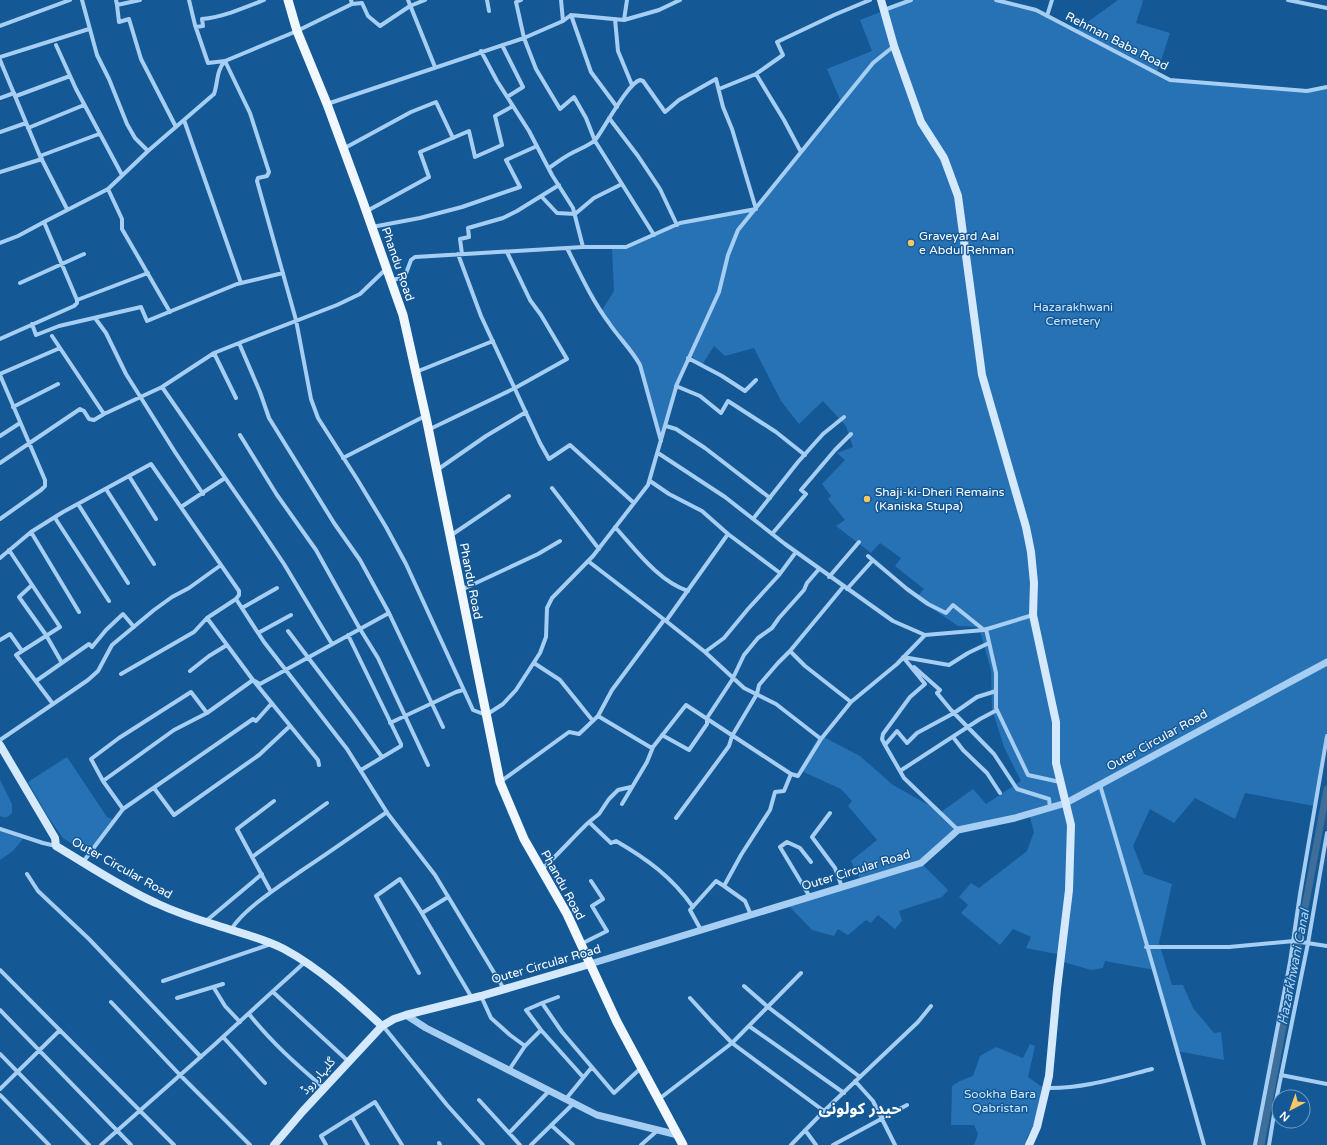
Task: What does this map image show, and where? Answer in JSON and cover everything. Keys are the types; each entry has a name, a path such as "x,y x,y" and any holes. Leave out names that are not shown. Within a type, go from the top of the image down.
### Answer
{"main road":[{"name":"Phandu Road","path":"288,0 297,31 327,104 403,315 425,415 500,782 524,839 567,914 617,1022 683,1145"},
{"path":"881,0 894,46 921,122 944,158 958,196 982,375 1026,527 1031,552 1034,583 1033,615 1056,722 1056,763 1071,825 1069,890 1057,989 1049,1076 1037,1128 1029,1145"},
{"name":"Outer Circular Road","path":"0,745 55,838 56,846 156,903 206,922 273,944 305,962 343,990 382,1026 394,1019 406,1015 476,997 590,964"},
{"name":"گلبہار روڈ","path":"274,1145 348,1061 382,1026"}],"street":[{"path":"0,26 70,0"},
{"path":"82,0 97,55 109,79 127,124 135,138 148,151"},
{"path":"116,0 120,22 129,19 141,59 176,127"},
{"path":"118,5 140,0"},
{"path":"189,0 208,63 225,61 297,31 352,2 362,3 368,16 380,26 410,6 425,0"},
{"path":"196,27 203,26 202,19 213,18 264,0"},
{"path":"408,0 435,67"},
{"path":"487,0 489,12"},
{"path":"521,0 516,2 524,38 536,69 560,109 574,97 586,118 595,141 654,235"},
{"path":"561,0 563,21"},
{"path":"624,20 626,0"},
{"path":"327,104 524,38 563,21 571,15 624,20 659,10 680,0"},
{"path":"719,89 756,74 783,55 777,42 870,0"},
{"path":"884,10 911,0"},
{"name":"Rehman Baba Road","path":"996,0 1036,10 1170,80 1307,91 1327,87"},
{"path":"1047,16 1052,0"},
{"path":"1288,0 1327,8"},
{"path":"571,15 591,72 617,107"},
{"path":"615,19 618,51 632,85"},
{"path":"67,209 41,158 0,58 89,29"},
{"path":"502,45 523,87 507,97"},
{"path":"56,46 84,105 122,175"},
{"path":"225,61 250,113 269,172 267,176 260,177 257,181 296,320 311,399 318,418 382,520 406,564 473,710 486,715 503,704 516,690 540,653 546,637 547,608 552,598 599,549 648,485 662,441 676,386 719,292 728,255 738,230 873,63 894,46"},
{"path":"481,52 574,208 583,247"},
{"path":"0,243 18,236 67,209 108,189 148,151 214,94 217,87 219,70 225,61"},
{"path":"756,74 784,120 801,152"},
{"path":"0,98 15,95 70,76"},
{"path":"549,168 571,153 595,141 609,118 637,80 643,81 665,112 680,100 716,79 723,107 732,129 756,209"},
{"path":"343,149 411,112 436,102 453,138"},
{"path":"28,128 84,105"},
{"path":"366,211 429,177 420,152 469,131 475,157 502,145 495,116 513,106"},
{"path":"609,118 638,156 660,189 677,225"},
{"path":"184,120 241,283"},
{"path":"0,132 26,123"},
{"path":"0,172 41,158 99,134"},
{"path":"372,227 420,218 462,207 520,188 506,160 537,146"},
{"path":"541,196 557,213 575,214 594,198 622,184"},
{"path":"559,185 503,218 468,228 469,237 460,239 460,254 481,316 548,459 570,445 634,503"},
{"path":"108,189 122,219 122,229 170,312"},
{"path":"391,281 405,276 411,260 415,257 583,247 626,247 677,225 756,209"},
{"path":"0,339 74,306 77,303 44,222"},
{"path":"567,248 593,300 622,342 635,356 640,365 662,441"},
{"path":"428,430 515,388 567,359 541,315 530,300 507,252"},
{"path":"20,283 84,254"},
{"path":"0,462 80,410 84,411 89,419 92,420 162,387 214,353 336,305 360,294 387,268"},
{"path":"77,300 148,273"},
{"path":"32,324 36,335 59,326 141,307 147,321 241,283 283,273"},
{"path":"94,318 106,333 126,374 203,494"},
{"path":"52,336 104,414"},
{"path":"416,372 493,341"},
{"path":"239,342 269,418 334,523 360,560 389,613 443,727"},
{"path":"0,519 41,490 45,486 45,480 0,375 60,348"},
{"path":"214,353 236,398"},
{"path":"688,358 722,376 745,391 756,380"},
{"path":"13,407 58,384"},
{"path":"676,386 700,396 721,413 728,401 776,432 805,455"},
{"path":"162,387 284,564 332,644"},
{"path":"436,470 486,436 526,412"},
{"path":"343,458 425,415"},
{"path":"753,519 823,434 844,417"},
{"path":"0,436 20,422"},
{"path":"666,426 676,429 705,448 770,498"},
{"path":"772,534 806,494 802,490 835,450 851,434"},
{"path":"240,435 316,550 378,658 428,765"},
{"path":"658,454 725,497 829,577 893,621 925,635 985,630 1033,615"},
{"path":"0,558 30,532 151,464 239,591 239,595 236,599 207,618 194,632 121,674"},
{"path":"128,476 156,519"},
{"path":"180,507 203,494 225,478"},
{"path":"650,481 669,494 702,511 728,534 780,573"},
{"path":"552,488 599,549"},
{"path":"106,489 154,564"},
{"path":"450,536 509,496"},
{"path":"78,504 128,583"},
{"path":"55,518 109,601"},
{"path":"615,527 658,573 681,589 688,591"},
{"path":"30,532 79,612"},
{"path":"500,782 569,732 579,734 598,716 612,690 688,591 728,534"},
{"path":"461,590 538,554 560,541"},
{"path":"829,577 859,542"},
{"path":"9,550 60,627 16,655 53,704"},
{"path":"705,652 724,638 780,573 796,552"},
{"path":"868,556 928,604 946,613 953,605 985,630 996,673 997,710 1028,775 1060,782"},
{"path":"676,818 729,746 732,736 758,694 759,685 845,588 873,560"},
{"path":"588,561 705,652 744,688 776,704 821,739"},
{"path":"0,740 88,680 98,671 112,645 160,606 189,588 221,565"},
{"path":"662,735 689,750 708,724 707,718 733,678 744,655 758,638 772,628 804,590 807,583 819,569"},
{"path":"32,585 19,597 46,636 62,663"},
{"path":"242,608 276,588"},
{"path":"236,599 258,634 285,671 347,749 387,812 435,875 504,989"},
{"path":"253,680 260,684 389,613"},
{"path":"36,681 89,644 92,647 106,630 123,614 134,627"},
{"path":"258,634 291,615"},
{"path":"207,618 253,680 318,760 319,765"},
{"path":"288,631 382,757"},
{"path":"0,640 10,634 22,651"},
{"path":"348,635 401,744 401,746 361,770"},
{"path":"622,804 647,762 653,747 686,705 791,774 798,776 821,739 851,702 903,658 925,635"},
{"path":"903,658 949,665 968,653 989,643"},
{"path":"190,671 209,656 227,645"},
{"path":"790,651 805,666 851,702"},
{"path":"903,658 940,690 938,693 954,713 994,754 1017,789 1049,799 1050,807"},
{"path":"903,658 925,684 910,697 886,729 882,739 904,778 958,830"},
{"name":"Outer Circular Road","path":"590,964 921,863 958,830 1015,818 1066,802 1327,662"},
{"path":"534,663 560,680 593,721"},
{"path":"103,781 174,730 207,713 253,680"},
{"path":"390,722 456,692 464,690"},
{"path":"885,745 897,731 907,743 917,733 954,713 977,697 996,691"},
{"path":"123,809 103,781 90,759 119,738 191,692 207,713"},
{"path":"83,862 123,809 253,718 256,721 272,703"},
{"path":"900,771 980,718 997,710"},
{"path":"598,716 650,747 653,747"},
{"path":"154,788 174,815 259,755 290,726"},
{"path":"1255,1145 1294,941 1300,894 1327,736"},
{"path":"953,737 963,750 987,773 1000,793"},
{"path":"724,886 741,855 770,810 775,792 784,791 791,774"},
{"path":"1100,785 1123,860 1146,947 1154,970 1204,1145"},
{"path":"541,870 560,854 569,841 599,814 609,799 618,790 631,787"},
{"path":"271,892 237,829 274,801"},
{"path":"252,857 327,803"},
{"path":"231,930 234,924 254,905 271,892 387,812"},
{"path":"830,813 812,838 835,868 842,887"},
{"path":"589,822 610,843 616,841 649,862 682,890 693,907"},
{"path":"0,829 56,846"},
{"path":"1269,1145 1327,833"},
{"path":"810,897 780,847 787,842 794,845 800,848 811,862"},
{"path":"26,874 38,891 89,939 201,1057"},
{"path":"206,922 262,874"},
{"path":"419,973 376,896 400,879 491,1018 525,1046"},
{"path":"581,944 607,931 592,906 603,899 591,881"},
{"path":"701,930 690,910 716,881 745,901 751,915"},
{"path":"422,913 448,897"},
{"path":"1146,947 1229,947 1294,941 1327,946"},
{"path":"163,981 273,944"},
{"path":"101,1145 201,1057 305,962"},
{"path":"0,970 174,1145"},
{"path":"658,1099 732,1043 801,973"},
{"path":"177,998 214,988 223,984"},
{"path":"744,986 768,1007 860,1077"},
{"path":"214,988 225,1006 240,1022"},
{"path":"273,992 348,1061"},
{"path":"558,997 526,1010 541,1030 583,1077"},
{"path":"690,998 710,1022 732,1043 824,1111"},
{"path":"111,1002 180,1075 250,1145"},
{"path":"542,1003 562,1032 614,1093 642,1068"},
{"path":"791,1145 824,1111 918,1022 931,1006"},
{"path":"0,1010 131,1145"},
{"path":"248,1014 265,1034 324,1089"},
{"path":"406,1015 426,1028 597,1115 678,1135"},
{"path":"382,1026 447,1105 483,1145"},
{"path":"749,1026 844,1092"},
{"path":"0,1089 60,1030"},
{"path":"509,1070 525,1046 541,1030"},
{"path":"223,1037 265,1083"},
{"path":"0,1054 89,1145"},
{"path":"565,1100 592,1067"},
{"path":"1046,1088 1080,1087 1152,1069"},
{"path":"1281,1075 1327,1084"},
{"path":"855,1081 873,1101 895,1145"},
{"path":"509,1133 549,1091"},
{"path":"0,1095 49,1145"},
{"path":"479,1100 520,1145"},
{"path":"325,1145 321,1136 375,1102 402,1145"},
{"path":"531,1145 573,1104"},
{"path":"833,1145 907,1105"},
{"path":"352,1117 368,1145"},
{"path":"551,1125 573,1145"},
{"path":"641,1145 658,1130"},
{"path":"805,1130 816,1145"}],"green space":[{"name":"Hazarakhwani Cemetery","path":"911,0 1000,0 1036,10 1075,31 1118,0 1142,0 1143,1 1136,23 1170,33 1157,73 1170,80 1307,91 1327,87 1327,740 1314,806 1245,793 1235,819 1195,798 1174,823 1150,809 1133,846 1144,874 1172,884 1159,943 1172,985 1183,985 1193,1008 1214,1033 1221,1032 1224,1060 1177,1051 1154,970 1105,961 1103,968 1091,970 1060,961 1061,955 1026,948 1031,937 1013,929 1000,945 961,913 968,905 959,897 971,883 979,888 1027,851 1034,832 1029,814 958,830 921,863 948,890 942,897 899,911 902,921 895,929 878,915 871,923 866,920 848,935 838,929 834,936 812,930 787,904 861,881 851,861 877,840 848,806 852,801 841,789 799,770 820,735 860,756 893,785 941,812 973,789 986,804 1021,781 1004,747 992,709 991,670 979,627 958,626 916,598 924,589 895,566 901,558 880,543 871,553 836,526 845,520 828,499 831,496 822,484 845,460 837,453 853,447 846,426 823,401 799,424 781,401 754,348 725,356 714,346 702,365 690,355 677,384 662,441 640,365 601,312 614,291 612,247 626,247 680,223 756,209 841,102 827,69 872,51 860,20"},
{"path":"67,757 107,817 114,820 88,854 63,838 48,817 28,782"},
{"path":"0,780 12,804 12,813 5,817 0,816"},
{"path":"0,831 23,839 13,851 0,860"},
{"name":"Sookha Bara Qabristan","path":"1030,1044 1035,1046 1028,1077 1042,1087 1036,1121 1026,1139 1033,1145 974,1145 978,1134 974,1125 951,1125 952,1086 973,1076 980,1056 996,1047 1023,1058"}],"waterway":[{"name":"Hazarkhwani Canal","path":"1261,1145 1327,789"}],"place":[{"name":"Graveyard Aal e Abdul Rehman","path":"911,243"},
{"name":"Shaji-ki-Dheri Remains (Kaniska Stupa)","path":"867,499"}],"district":[{"name":"حیدر کولونی","path":"860,1109"}]}
